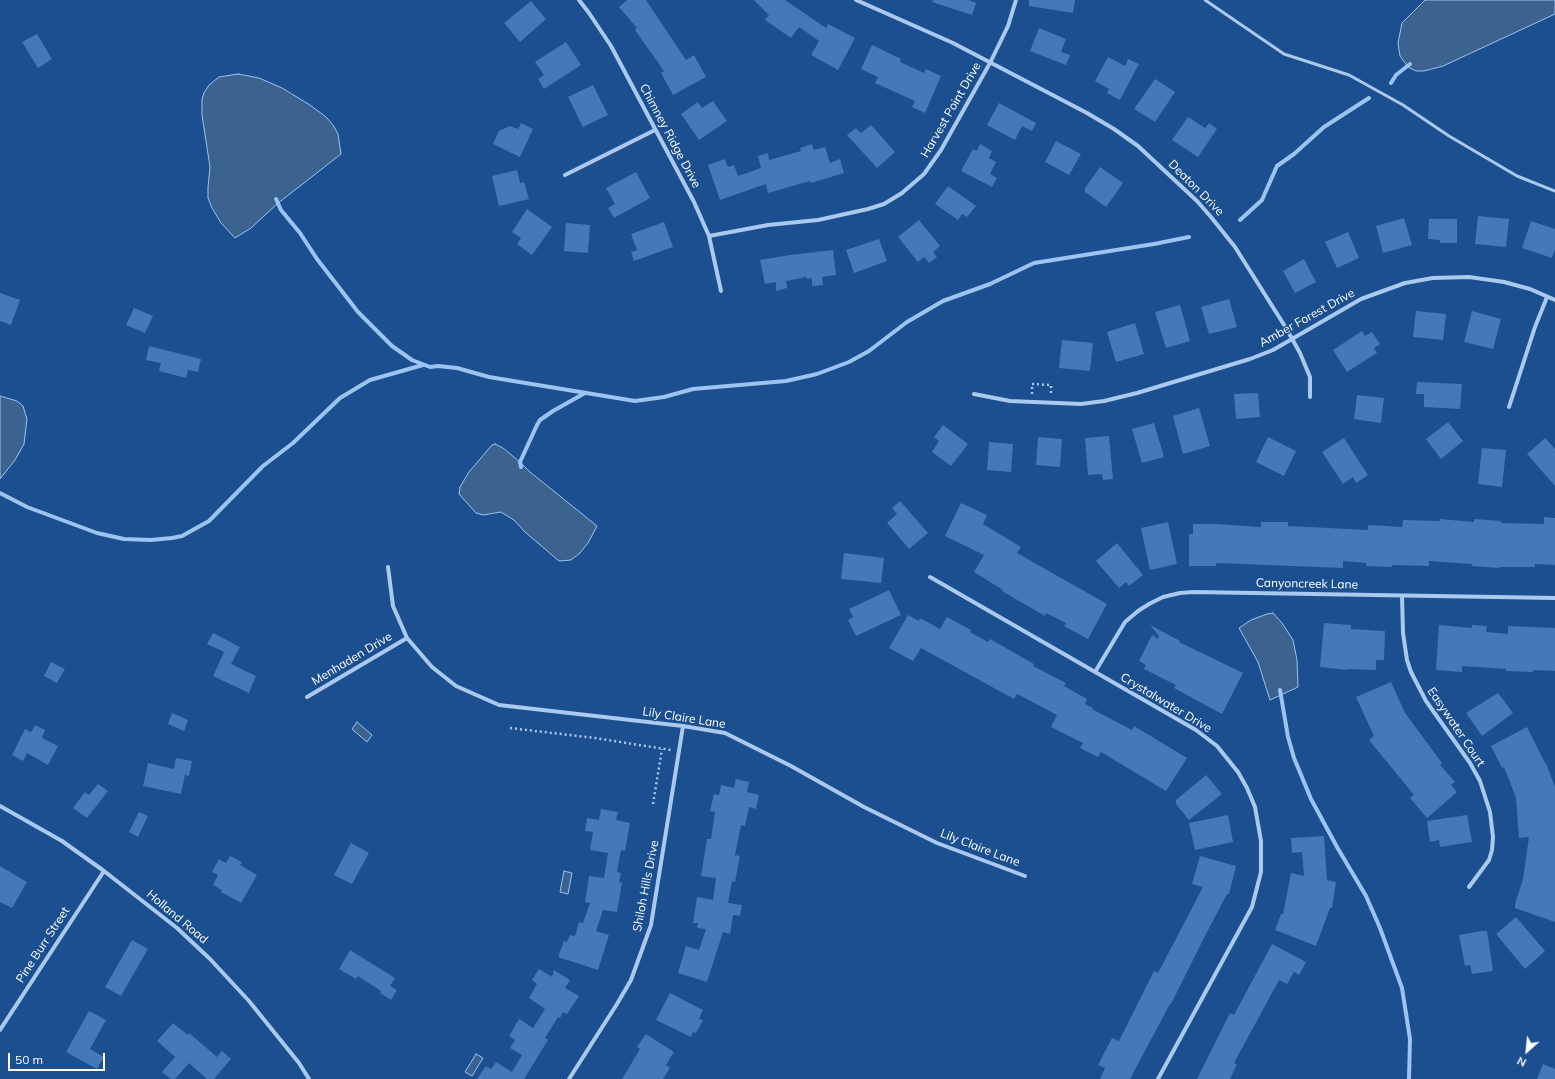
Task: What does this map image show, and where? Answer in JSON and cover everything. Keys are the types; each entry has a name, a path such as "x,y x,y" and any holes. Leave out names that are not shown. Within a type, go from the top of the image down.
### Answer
{"street":[{"name":"Chimney Ridge Drive","path":"579,0 611,46 694,202 709,236 721,291"},
{"name":"Deaton Drive","path":"856,0 953,44 1087,113 1114,129 1138,146 1197,202 1225,233 1293,339 1310,377 1310,397"},
{"name":"Harvest Point Drive","path":"709,236 768,225 818,220 868,209 884,204 902,193 924,174 941,150 990,63 1008,26 1016,0"},
{"path":"565,175 655,130"},
{"name":"Amber Forest Drive","path":"974,394 1010,401 1081,404 1104,401 1138,393 1250,359 1293,339 1361,299 1384,289 1419,280 1451,277 1486,279 1530,289 1555,300"},
{"path":"1509,407 1535,328 1547,297"},
{"name":"Lily Claire Lane","path":"388,567 393,606 406,638 432,667 456,686 499,705 683,726 725,733 791,766 864,807 937,843 1025,876"},
{"name":"Crystalwater Drive","path":"930,577 1196,730 1217,746 1238,772 1247,788 1255,807 1261,841 1261,872 1252,907 1158,1079"},
{"name":"Canyoncreek Lane","path":"1095,672 1126,622 1138,611 1163,597 1180,593 1555,598"},
{"name":"Easywater Court","path":"1402,596 1403,633 1406,654 1411,672 1426,701 1470,763 1480,781 1490,812 1493,837 1492,850 1489,860 1469,887"},
{"name":"Menhaden Drive","path":"307,697 406,638"},
{"name":"Shiloh Hills Drive","path":"569,1079 618,1004 631,980 651,925 683,726"},
{"name":"Holland Road","path":"0,806 62,841 104,870 177,928 210,959 250,1001 299,1063 309,1079"},
{"name":"Pine Burr Street","path":"0,1030 104,870"}],"lane":[{"path":"1205,0 1284,54 1350,75 1403,105 1449,136 1517,176 1555,191"}],"path":[{"path":"1032,402 1032,384 1050,385 1051,403"},
{"path":"510,728 595,738 662,749 653,804"}],"water":[{"path":"1425,0 1555,0 1555,14 1443,66 1424,71 1416,71 1408,67 1400,56 1398,43 1402,23"},
{"path":"238,74 259,78 282,88 310,105 326,117 338,134 341,154 277,204 251,228 235,238 221,223 208,198 210,167 202,115 202,99 209,85 219,77"},
{"path":"0,396 17,401 23,406 27,419 24,444 15,460 0,479"},
{"path":"495,444 503,448 530,472 597,526 588,543 580,553 571,560 559,561 525,532 514,520 501,512 483,515 476,513 459,494 460,487 469,472 492,445"},
{"path":"1273,613 1282,623 1293,640 1297,660 1298,687 1270,700 1258,662 1239,628 1251,620"},
{"path":"357,722 372,735 367,742 352,729"},
{"path":"564,871 572,873 568,894 560,892"},
{"path":"476,1054 483,1058 472,1076 465,1072"}],"building":[{"path":"627,0 646,0 686,60 694,55 706,77 673,95 661,73 664,71 635,30 637,28 619,7"},
{"path":"754,0 785,0 826,28 828,24 855,38 838,70 811,55 819,41 799,27 791,38 765,20 769,15"},
{"path":"933,0 968,0 976,3 972,15 932,2"},
{"path":"1029,0 1075,0 1073,13 1029,6"},
{"path":"531,1 546,19 520,42 504,23"},
{"path":"1039,28 1066,39 1061,52 1070,55 1066,65 1030,51"},
{"path":"37,34 52,59 38,68 22,42"},
{"path":"566,42 581,65 544,89 538,79 544,75 535,62"},
{"path":"872,45 901,59 900,62 924,73 926,69 941,76 925,113 912,107 915,101 875,83 878,77 861,69"},
{"path":"1108,57 1125,66 1128,59 1139,64 1120,100 1107,93 1109,89 1095,81"},
{"path":"1155,79 1175,92 1155,122 1134,109"},
{"path":"593,85 608,115 583,127 568,97"},
{"path":"713,101 727,121 699,140 681,114 698,102 702,108"},
{"path":"999,103 1036,123 1032,131 1022,126 1015,140 987,125"},
{"path":"1188,117 1205,128 1209,123 1217,129 1198,157 1172,140"},
{"path":"521,123 533,129 520,157 493,144 499,131 510,126 518,129"},
{"path":"871,125 895,152 877,168 847,135 856,128 861,133"},
{"path":"1056,141 1081,154 1069,175 1045,162"},
{"path":"812,144 814,150 825,147 830,163 840,159 844,173 811,183 810,181 768,193 766,184 720,200 708,165 725,159 728,167 734,165 738,176 761,168 758,156 768,153 769,160 801,151 800,148"},
{"path":"980,144 992,151 989,158 996,162 990,174 997,178 992,187 961,171 973,149 977,151"},
{"path":"1100,167 1123,183 1106,207 1085,192 1085,188"},
{"path":"517,170 520,183 524,182 529,199 499,206 492,176"},
{"path":"636,172 650,198 614,218 608,208 615,204 606,188"},
{"path":"948,186 976,206 967,217 962,214 958,220 935,204"},
{"path":"527,209 552,227 532,255 517,244 521,238 512,232"},
{"path":"1478,216 1509,219 1506,247 1475,244"},
{"path":"1404,218 1412,245 1383,253 1376,226"},
{"path":"1429,219 1457,219 1457,243 1440,243 1440,240 1428,239"},
{"path":"919,220 940,246 933,252 937,257 929,263 924,257 918,262 898,237"},
{"path":"1531,221 1555,229 1555,249 1552,258 1522,248"},
{"path":"664,222 673,247 634,261 631,252 637,250 631,234"},
{"path":"566,223 590,225 588,253 564,251"},
{"path":"1348,232 1359,258 1337,268 1325,242"},
{"path":"879,239 887,261 854,273 846,250"},
{"path":"833,250 836,275 822,277 823,285 812,286 812,278 807,279 806,277 786,281 787,288 776,291 776,282 765,284 760,260"},
{"path":"1304,259 1316,282 1295,293 1283,271"},
{"path":"0,293 20,300 11,325 0,321"},
{"path":"1229,299 1237,327 1209,334 1201,307"},
{"path":"1180,305 1190,341 1166,348 1155,312"},
{"path":"134,308 153,316 145,333 126,325"},
{"path":"1416,311 1446,314 1443,340 1413,337"},
{"path":"1472,311 1501,319 1493,349 1464,342"},
{"path":"1135,323 1144,354 1116,362 1107,332"},
{"path":"1362,331 1365,336 1372,332 1380,344 1374,348 1377,353 1347,372 1333,350"},
{"path":"1062,340 1093,343 1090,371 1059,368"},
{"path":"149,346 201,359 198,372 188,370 186,378 159,371 161,363 146,360"},
{"path":"1417,382 1462,384 1460,409 1424,407 1424,394 1416,394"},
{"path":"1258,393 1260,417 1236,419 1234,394"},
{"path":"1357,395 1384,398 1381,423 1354,419"},
{"path":"1199,408 1210,446 1183,454 1173,416"},
{"path":"1448,422 1463,441 1441,459 1426,439"},
{"path":"1154,423 1164,457 1142,463 1132,429"},
{"path":"943,425 968,444 951,466 932,452 939,441 934,437"},
{"path":"1109,436 1113,479 1103,480 1102,474 1088,475 1085,438"},
{"path":"1038,437 1062,439 1060,467 1036,465"},
{"path":"1268,437 1296,451 1284,476 1256,462"},
{"path":"1344,438 1368,475 1356,483 1353,477 1343,484 1322,452"},
{"path":"1545,438 1555,449 1555,486 1527,454"},
{"path":"989,442 1013,444 1011,472 987,470"},
{"path":"1482,448 1506,450 1502,487 1478,484"},
{"path":"900,501 928,533 909,549 887,523 897,514 892,508"},
{"path":"961,503 987,515 983,524 1021,547 1017,553 1107,604 1088,639 1064,626 1066,623 1046,613 1045,616 1002,591 1003,590 974,572 984,555 945,536"},
{"path":"1544,517 1555,518 1555,565 1535,564 1535,567 1499,568 1472,566 1472,564 1429,561 1429,566 1392,565 1392,567 1366,566 1366,563 1343,561 1343,568 1216,563 1216,566 1189,566 1189,534 1193,534 1193,524 1261,527 1261,522 1288,522 1288,526 1368,530 1368,525 1402,527 1403,520 1440,521 1440,519 1474,522 1474,519 1501,521 1501,523 1544,524"},
{"path":"1168,522 1177,564 1150,570 1141,528"},
{"path":"1117,543 1143,575 1129,586 1126,582 1119,588 1096,561"},
{"path":"844,553 884,558 881,583 841,579"},
{"path":"889,590 901,615 856,636 848,620 853,617 849,609"},
{"path":"908,615 919,621 920,618 940,629 947,617 971,630 970,632 988,642 990,639 1034,664 1033,666 1066,683 1064,686 1087,699 1085,704 1093,708 1092,709 1132,730 1134,726 1187,758 1166,791 1101,752 1098,757 1080,748 1083,743 1051,727 1057,715 1017,694 1014,699 921,648 913,661 889,648"},
{"path":"1324,623 1351,625 1351,629 1385,631 1384,660 1376,660 1376,670 1347,670 1320,667"},
{"path":"1150,625 1180,641 1179,642 1243,673 1222,714 1174,688 1176,685 1144,669 1146,665 1139,661 1152,635 1158,639 1159,636"},
{"path":"1439,625 1472,628 1472,625 1487,626 1486,632 1508,634 1508,626 1555,628 1555,671 1506,671 1506,669 1462,666 1462,672 1436,670"},
{"path":"213,633 240,647 231,664 256,676 249,693 213,676 224,652 207,644"},
{"path":"51,662 65,669 57,683 44,676"},
{"path":"1391,682 1405,713 1442,763 1440,765 1455,782 1451,785 1457,792 1427,818 1410,798 1414,795 1369,740 1374,736 1356,697"},
{"path":"1498,693 1513,713 1482,736 1466,713"},
{"path":"172,713 188,720 184,731 168,724"},
{"path":"35,725 45,730 42,738 58,746 48,765 27,753 23,761 12,755 25,729 31,732"},
{"path":"1527,727 1546,763 1555,787 1555,922 1515,908 1523,879 1529,837 1519,838 1516,798 1504,767 1502,768 1491,746"},
{"path":"176,758 192,761 189,776 185,775 181,794 143,786 148,763 174,769"},
{"path":"1206,775 1222,794 1189,820 1176,804 1176,800"},
{"path":"736,779 749,782 747,792 759,795 756,809 749,807 745,826 741,825 735,855 740,856 735,882 732,881 728,903 742,905 740,916 733,915 730,934 723,932 707,982 678,973 686,946 699,950 706,929 697,928 698,923 693,923 697,897 713,900 716,878 701,876 707,839 711,839 715,812 710,811 714,794 719,795 721,785 734,788"},
{"path":"98,784 108,791 87,818 73,808 85,792 89,795"},
{"path":"601,809 618,812 616,820 630,823 625,851 621,850 617,872 621,873 619,882 622,883 617,912 603,910 596,931 609,935 598,970 558,957 564,941 567,942 570,935 575,936 579,922 583,923 590,903 585,902 589,876 604,878 608,853 590,850 593,832 585,831 587,818 599,820"},
{"path":"139,812 148,816 138,837 129,832"},
{"path":"1228,815 1233,842 1195,850 1189,823"},
{"path":"1467,815 1472,842 1440,847 1439,840 1430,842 1427,821"},
{"path":"1324,836 1327,880 1336,882 1332,908 1330,908 1316,946 1275,930 1281,914 1283,914 1291,873 1304,876 1302,852 1292,853 1291,838"},
{"path":"351,843 369,853 352,884 334,875"},
{"path":"230,856 242,862 240,865 257,875 241,903 221,892 222,890 213,885 218,875 212,872 219,859 226,863"},
{"path":"1200,856 1236,866 1229,894 1227,894 1171,1004 1130,1079 1100,1079 1105,1068 1098,1065 1112,1038 1119,1041 1154,971 1158,973 1203,887 1192,884"},
{"path":"0,866 27,882 12,908 0,902"},
{"path":"1516,917 1545,951 1525,969 1496,934"},
{"path":"1487,931 1493,971 1472,974 1470,965 1465,966 1459,935"},
{"path":"132,940 148,949 121,996 105,987"},
{"path":"1272,944 1306,962 1299,975 1294,972 1287,984 1279,980 1234,1063 1237,1064 1230,1079 1197,1079 1230,1013 1234,1015"},
{"path":"350,950 395,978 390,986 397,990 391,1000 380,993 381,991 358,976 356,979 339,969"},
{"path":"539,969 552,977 554,970 570,980 565,988 579,996 567,1014 563,1012 560,1018 558,1017 545,1038 548,1040 524,1079 477,1079 486,1066 491,1069 496,1062 512,1072 522,1055 510,1048 515,1040 509,1036 519,1019 533,1028 545,1009 529,998 537,984 532,980"},
{"path":"670,993 703,1010 699,1019 703,1020 696,1033 693,1032 691,1037 656,1020"},
{"path":"89,1011 106,1020 90,1049 104,1057 97,1069 66,1052"},
{"path":"173,1023 188,1035 189,1033 217,1057 222,1051 231,1059 214,1079 207,1079 189,1063 175,1079 171,1079 162,1072 175,1057 157,1041"},
{"path":"646,1034 674,1052 666,1065 670,1068 663,1079 622,1079 640,1049 637,1047"},
{"path":"1543,1064 1555,1069 1555,1079 1537,1079"}],"waterway":[{"path":"1391,83 1396,75 1410,64"},
{"path":"1240,220 1262,200 1277,166 1294,154 1324,127 1369,98"},
{"path":"276,199 281,210 300,233 317,259 358,312 392,346 412,360 430,367 438,366 457,368 489,377 635,401 664,397 693,389 786,381 817,374 849,362 869,351 907,322 943,301 990,284 1034,263 1189,237"},
{"path":"0,493 27,507 97,533 124,539 151,540 182,536 209,521 263,466 293,443 340,398 370,380 423,365"},
{"path":"521,467 520,462 540,420 585,393"},
{"path":"1280,690 1288,737 1294,758 1311,799 1366,896 1380,928 1402,988 1410,1039 1409,1079"}]}
